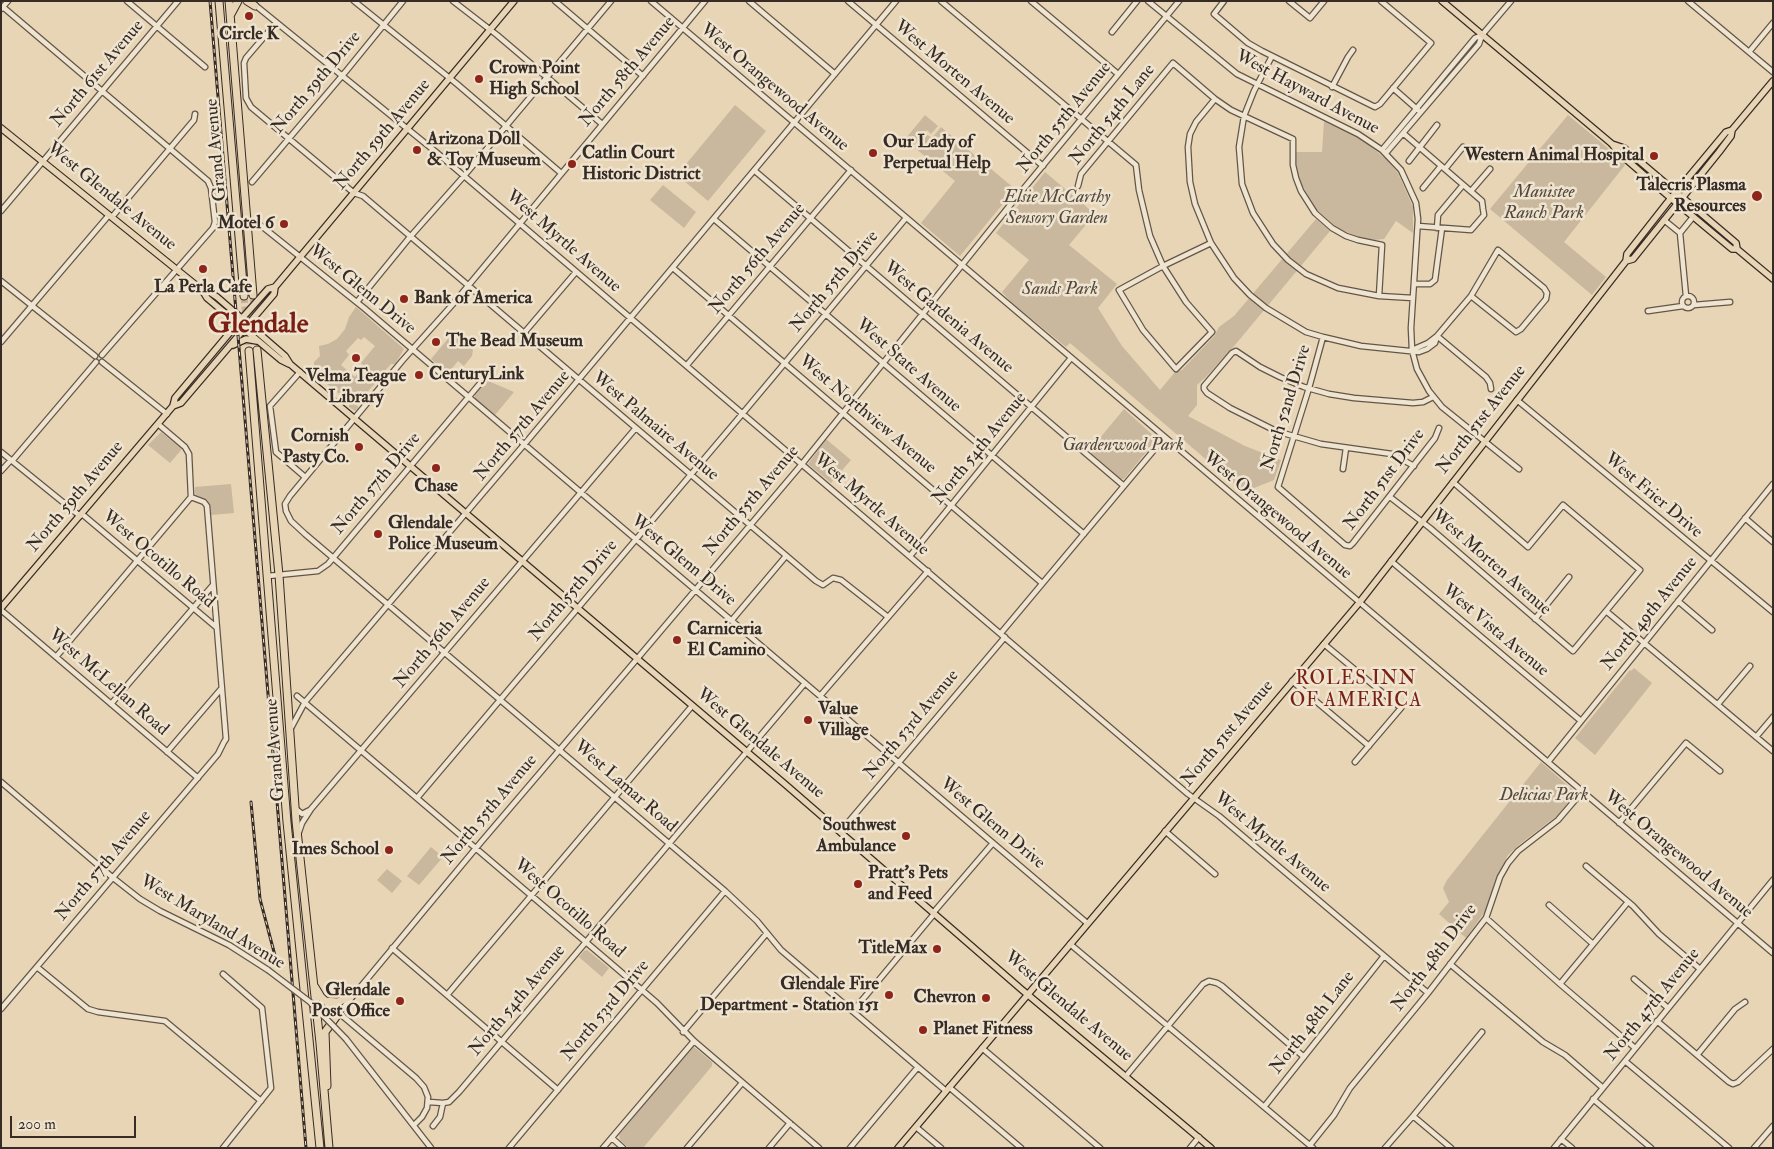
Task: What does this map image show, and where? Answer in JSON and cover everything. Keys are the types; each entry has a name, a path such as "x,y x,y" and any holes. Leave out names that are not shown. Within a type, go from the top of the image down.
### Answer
{"highway":[{"name":"Grand Avenue","path":"218,1 244,296"},
{"name":"Grand Avenue","path":"229,1 253,295"},
{"path":"231,14 238,1"},
{"name":"Grand Avenue","path":"257,350 279,575 295,806 329,1148"},
{"name":"Grand Avenue","path":"249,351 287,822 320,1148"},
{"path":"313,980 318,993 339,1013 325,1032 328,1082 326,1120"},
{"path":"325,1001 338,1002 351,996"}],"main road":[{"name":"North 59th Avenue","path":"173,406 180,403 274,294 274,288 514,1"},
{"path":"1442,1 1612,144 1620,154 1693,217 1732,249 1737,249 1773,279"},
{"name":"North 51st Avenue","path":"1626,261 1633,259 1731,136 1732,130 1773,81"},
{"name":"West Glendale Avenue","path":"1,128 202,290 207,298 240,321 260,343 300,372 1211,1148"},
{"name":"North 51st Avenue","path":"898,1148 1359,603 1626,261 1627,254 1671,198 1726,132 1732,130"},
{"path":"1612,144 1624,148 1736,243 1737,249"},
{"name":"North 59th Avenue","path":"1,609 167,414 173,406 175,398 240,321 268,289 274,288"},
{"name":"West Glendale Avenue","path":"246,327 285,356 290,364"},
{"path":"222,355 236,343 243,340 260,343"}],"street":[{"path":"8,1 2,8 210,184 215,222 213,228 102,356 102,362"},
{"path":"127,1 205,67"},
{"name":"North 61st Avenue","path":"1,211 178,1"},
{"path":"354,1 561,173"},
{"name":"North 59th Drive","path":"252,182 403,1"},
{"path":"453,1 602,124"},
{"path":"555,1 643,76"},
{"path":"357,302 410,237 612,1"},
{"name":"West Orangewood Avenue","path":"651,1 1773,953"},
{"name":"North 58th Avenue","path":"285,508 290,496 305,477 468,286 705,1"},
{"path":"749,1 836,74"},
{"name":"West Morten Avenue","path":"848,1 1043,166"},
{"name":"North 57th Avenue","path":"290,731 305,702 525,445 896,1"},
{"path":"941,1 1136,165 1139,190 1150,236 1163,266 1186,302 1212,332 1176,368 1143,330 1119,290 1163,266 1211,243"},
{"path":"1031,1 1118,74"},
{"path":"1112,32 1137,1"},
{"name":"West Hayward Avenue","path":"1148,1 1230,69 1257,85 1352,130 1384,152 1401,170 1416,203 1418,226 1413,298 1412,350 1421,377 1433,397 1446,411 1519,470"},
{"name":"North 55th Avenue","path":"339,1013 351,996 802,464 962,265 1179,1"},
{"path":"1224,1 1214,14 1248,42 1332,87 1375,107 1431,43 1381,1"},
{"path":"1289,1 1310,18 1324,1"},
{"path":"1384,152 1416,108 1451,66 1475,38 1482,35 1511,1"},
{"path":"1688,1 1773,72"},
{"name":"West Myrtle Avenue","path":"251,3 407,128 520,223 928,572 1428,993"},
{"name":"West Palmaire Avenue","path":"276,23 246,58 244,63 248,103 354,193 362,196 820,584 823,585 833,578 841,580 888,617"},
{"path":"1749,52 1773,23"},
{"path":"1384,152 1403,133 1480,43 1482,35"},
{"path":"1332,87 1353,50"},
{"path":"1272,56 1244,116 1239,147 1242,184 1252,213 1273,244 1288,260 1306,274 1338,288 1380,296 1413,298"},
{"name":"North 54th Lane","path":"1078,186 1081,174 1173,63 1215,99"},
{"path":"1451,66 1456,71"},
{"path":"1393,88 1421,112"},
{"path":"1380,296 1382,245 1346,236 1322,220 1308,204 1296,178 1293,165 1293,139 1231,110 1215,99 1196,122 1190,134 1188,147 1190,182 1195,204 1211,243 1230,272 1250,295 1306,332 1361,346 1419,352 1436,343 1437,336 1471,296 1498,250 1544,288 1547,294 1546,299 1516,332 1471,296"},
{"path":"1,342 170,149 194,120 195,114"},
{"path":"1408,160 1437,125"},
{"path":"1403,133 1482,201 1484,215 1472,230 1418,226"},
{"path":"1423,188 1463,147"},
{"path":"1470,191 1490,168"},
{"name":"West Gardenia Avenue","path":"755,170 1124,486"},
{"name":"North 56th Avenue","path":"687,365 850,170"},
{"path":"1414,284 1430,284 1435,280 1440,228 1438,215 1463,185"},
{"path":"1683,306 1682,300 1686,296 1680,233 1693,217"},
{"name":"North 55th Drive","path":"417,798 906,218"},
{"name":"West State Avenue","path":"714,220 1084,534"},
{"path":"1664,220 1680,233"},
{"name":"West Glenn Drive","path":"259,224 413,349 1087,923"},
{"name":"West Northview Avenue","path":"673,268 1042,583"},
{"path":"524,333 576,272"},
{"path":"1,281 95,356 96,362"},
{"path":"1686,296 1692,297 1694,305"},
{"path":"1648,311 1730,302"},
{"path":"1437,336 1486,378 1490,383 1491,389"},
{"name":"North 52nd Drive","path":"1323,337 1278,487 1345,545 1350,546"},
{"path":"1414,466 1392,454 1346,448 1294,437 1247,418 1218,400 1204,389 1204,386 1232,353 1236,351 1270,372 1309,388 1341,396 1400,403 1418,403 1433,397"},
{"path":"95,356 98,354 102,356"},
{"name":"North 54th Avenue","path":"910,556 1071,358"},
{"path":"96,362 102,362 167,414"},
{"path":"1,471 96,362"},
{"path":"300,372 270,406 276,452 305,477"},
{"name":"North 57th Drive","path":"268,576 318,571 325,566 488,374"},
{"name":"West Frier Drive","path":"1517,400 1773,612"},
{"path":"56,657 191,497 189,454 185,447 158,424"},
{"name":"North 56th Avenue","path":"298,835 302,823 311,809 635,428"},
{"name":"North 51st Drive","path":"1350,546 1414,466 1435,438 1439,428"},
{"name":"North 53rd Avenue","path":"840,832 1003,635 1042,583 1164,438"},
{"path":"1343,469 1346,448"},
{"name":"West Ocotillo Road","path":"1,452 138,561 216,627"},
{"path":"1453,482 1528,547 1563,505 1640,570 1606,611 1773,751"},
{"name":"North 49th Avenue","path":"1548,762 1773,484"},
{"path":"167,752 221,689 207,506 204,502 191,497"},
{"name":"West Morten Avenue","path":"1390,497 1573,651 1606,611"},
{"name":"West Lamar Road","path":"285,508 286,514 291,521 725,891 757,920 784,952 918,1067 1020,1148"},
{"path":"1745,518 1773,542"},
{"path":"732,620 786,556"},
{"name":"West Vista Avenue","path":"1391,561 1581,721"},
{"path":"820,696 928,572"},
{"path":"1535,619 1568,577"},
{"path":"111,704 213,585"},
{"path":"1678,602 1712,630"},
{"name":"West McLellan Road","path":"1,609 198,778"},
{"path":"1324,644 1401,708 1355,762"},
{"path":"1718,704 1750,666"},
{"path":"1292,681 1369,746"},
{"name":"North 54th Avenue","path":"443,1103 449,1102 460,1092 805,683"},
{"name":"North 57th Avenue","path":"1,1009 221,750 226,738 221,689"},
{"name":"West Ocotillo Road","path":"297,696 642,990 666,1012 683,1032 819,1148"},
{"path":"446,995 692,706"},
{"path":"1756,737 1773,717"},
{"path":"1620,823 1686,743 1720,771"},
{"name":"West Maryland Avenue","path":"1,782 112,877 147,904 232,947 268,970 310,1002 340,1031 431,1148"},
{"name":"North 48th Drive","path":"1312,1146 1350,1088 1428,993 1486,918 1500,877 1508,863 1518,851 1558,820 1582,792"},
{"path":"295,806 298,812 302,814 311,809"},
{"path":"1165,831 1215,874"},
{"path":"853,1011 993,843"},
{"path":"1586,866 1628,902 1659,934 1700,969"},
{"name":"North 47th Avenue","path":"1554,1148 1773,880"},
{"name":"North 53rd Drive","path":"509,1148 725,891"},
{"path":"1560,984 1628,902"},
{"path":"1548,905 1593,944"},
{"path":"1486,918 1635,1048"},
{"path":"683,1032 767,932"},
{"path":"1070,944 1312,1146"},
{"path":"392,948 558,1090"},
{"name":"North 48th Lane","path":"1264,1107 1384,956"},
{"path":"1450,964 1543,1042 1565,1055 1603,1088"},
{"path":"37,967 88,1009 165,1021 262,1101"},
{"path":"223,974 259,1004 263,1011 271,1088 223,1148"},
{"path":"1634,979 1668,1008"},
{"path":"1126,1076 1203,984 1209,981 1222,986 1304,1057"},
{"path":"1697,1055 1735,1009 1745,1002"},
{"path":"339,1013 421,1083 427,1092 428,1102 425,1113 414,1125"},
{"path":"1657,1022 1729,1082 1734,1084 1773,1050"},
{"path":"1386,1148 1482,1032"},
{"path":"604,1148 694,1041"},
{"path":"982,1048 1100,1148"},
{"path":"1625,1060 1729,1148"},
{"path":"850,1148 918,1067"},
{"path":"687,1148 742,1082"},
{"path":"1593,1099 1651,1148"},
{"path":"428,1102 443,1103 440,1118 433,1126"},
{"path":"1413,1116 1451,1148"},
{"path":"769,1148 790,1123"},
{"path":"1757,1147 1773,1126"},
{"path":"916,1127 941,1148"},
{"path":"1190,1148 1199,1137"},
{"path":"612,1138 623,1148"},
{"path":"1561,1138 1572,1148"}],"green space":[{"path":"735,105 766,131 708,201 677,175"},
{"path":"925,115 938,126 931,134 927,130 914,145 906,138"},
{"name":"Manistee Ranch Park","path":"1568,115 1621,159 1625,165 1564,242 1606,277 1592,295 1490,209"},
{"path":"1324,121 1358,137 1386,159 1398,173 1413,207 1413,233 1396,221 1384,239 1362,238 1334,225 1316,209 1297,172 1295,152 1322,152"},
{"path":"941,127 1015,189 960,256 921,223 955,181 915,148 926,134 932,138"},
{"path":"1045,172 1095,214 1069,245 1117,284 1098,308 1122,346 1160,390 1175,372 1182,370 1215,335 1219,327 1234,316 1316,219 1330,231 1235,345 1197,385 1197,405 1188,416 1245,446 1281,460 1274,480 1244,492 1070,343 1066,347 1012,303 1002,292 1029,260 996,233"},
{"path":"663,185 696,212 684,228 650,200"},
{"path":"356,307 404,349 395,364 391,364 382,374 385,377 381,381 377,381 356,405 359,408 355,411 349,407 349,402 321,379 318,381 310,369 320,356 319,346 337,339 345,329 349,317","holes":["364,337 375,346 361,363 364,366 355,377 341,365 349,355 346,351 358,338 361,340"]},
{"path":"452,334 473,350 472,356 464,366 458,361 448,373 431,359"},
{"path":"486,380 514,392 495,415 475,399 475,393"},
{"name":"Gardenwood Park","path":"1124,409 1157,439 1124,479 1121,479 1089,451"},
{"path":"161,432 182,449 170,463 148,445"},
{"path":"826,439 851,460 831,483 808,464"},
{"path":"231,484 234,513 211,515 211,509 207,500 195,493 195,487"},
{"path":"1634,668 1652,683 1595,755 1575,738 1630,670"},
{"name":"Delicias Park","path":"1541,762 1575,794 1558,815 1508,855 1495,881 1486,910 1466,938 1439,914 1449,902 1443,888 1447,880"},
{"path":"431,847 443,857 419,885 407,876"},
{"path":"387,869 402,881 392,893 377,880"},
{"path":"587,950 609,968 602,977 579,957"},
{"path":"694,1047 712,1062 712,1066 643,1148 629,1148 620,1140 619,1135 691,1048"}],"tunnel":[{"path":"253,295 257,350"},
{"path":"244,296 249,351"}],"railway":[{"path":"210,1 306,1148"},
{"path":"251,802 260,899 278,967"}],"place":[{"name":"Circle K","path":"249,16"},
{"name":"Crown Point High School","path":"479,79"},
{"name":"Arizona Doll & Toy Museum","path":"417,150"},
{"name":"Our Lady of Perpetual Help","path":"873,153"},
{"name":"Western Animal Hospital","path":"1654,156"},
{"name":"Catlin Court Historic District","path":"572,164"},
{"name":"Talecris Plasma Resources","path":"1757,196"},
{"name":"Motel 6","path":"284,224"},
{"name":"La Perla Cafe","path":"203,269"},
{"name":"Bank of America","path":"404,299"},
{"name":"The Bead Museum","path":"436,342"},
{"name":"Velma Teague Library","path":"356,358"},
{"name":"CenturyLink","path":"419,375"},
{"name":"Cornish Pasty Co.","path":"359,447"},
{"name":"Chase","path":"436,468"},
{"name":"Glendale Police Museum","path":"378,534"},
{"name":"Carniceria El Camino","path":"677,640"},
{"name":"Value Village","path":"808,720"},
{"name":"Southwest Ambulance","path":"906,836"},
{"name":"Imes School","path":"389,850"},
{"name":"Pratt's Pets and Feed","path":"858,884"},
{"name":"TitleMax","path":"937,949"},
{"name":"Glendale Fire Department - Station 151","path":"889,995"},
{"name":"Chevron","path":"986,998"},
{"name":"Glendale Post Office","path":"400,1001"},
{"name":"Planet Fitness","path":"923,1030"}],"district":[{"name":"Glendale","path":"258,326"},
{"name":"ROLES INN OF AMERICA","path":"1356,691"}],"park label":[{"name":"Elsie McCarthy Sensory Garden","path":"1057,208"},
{"name":"Sands Park","path":"1060,290"}]}
